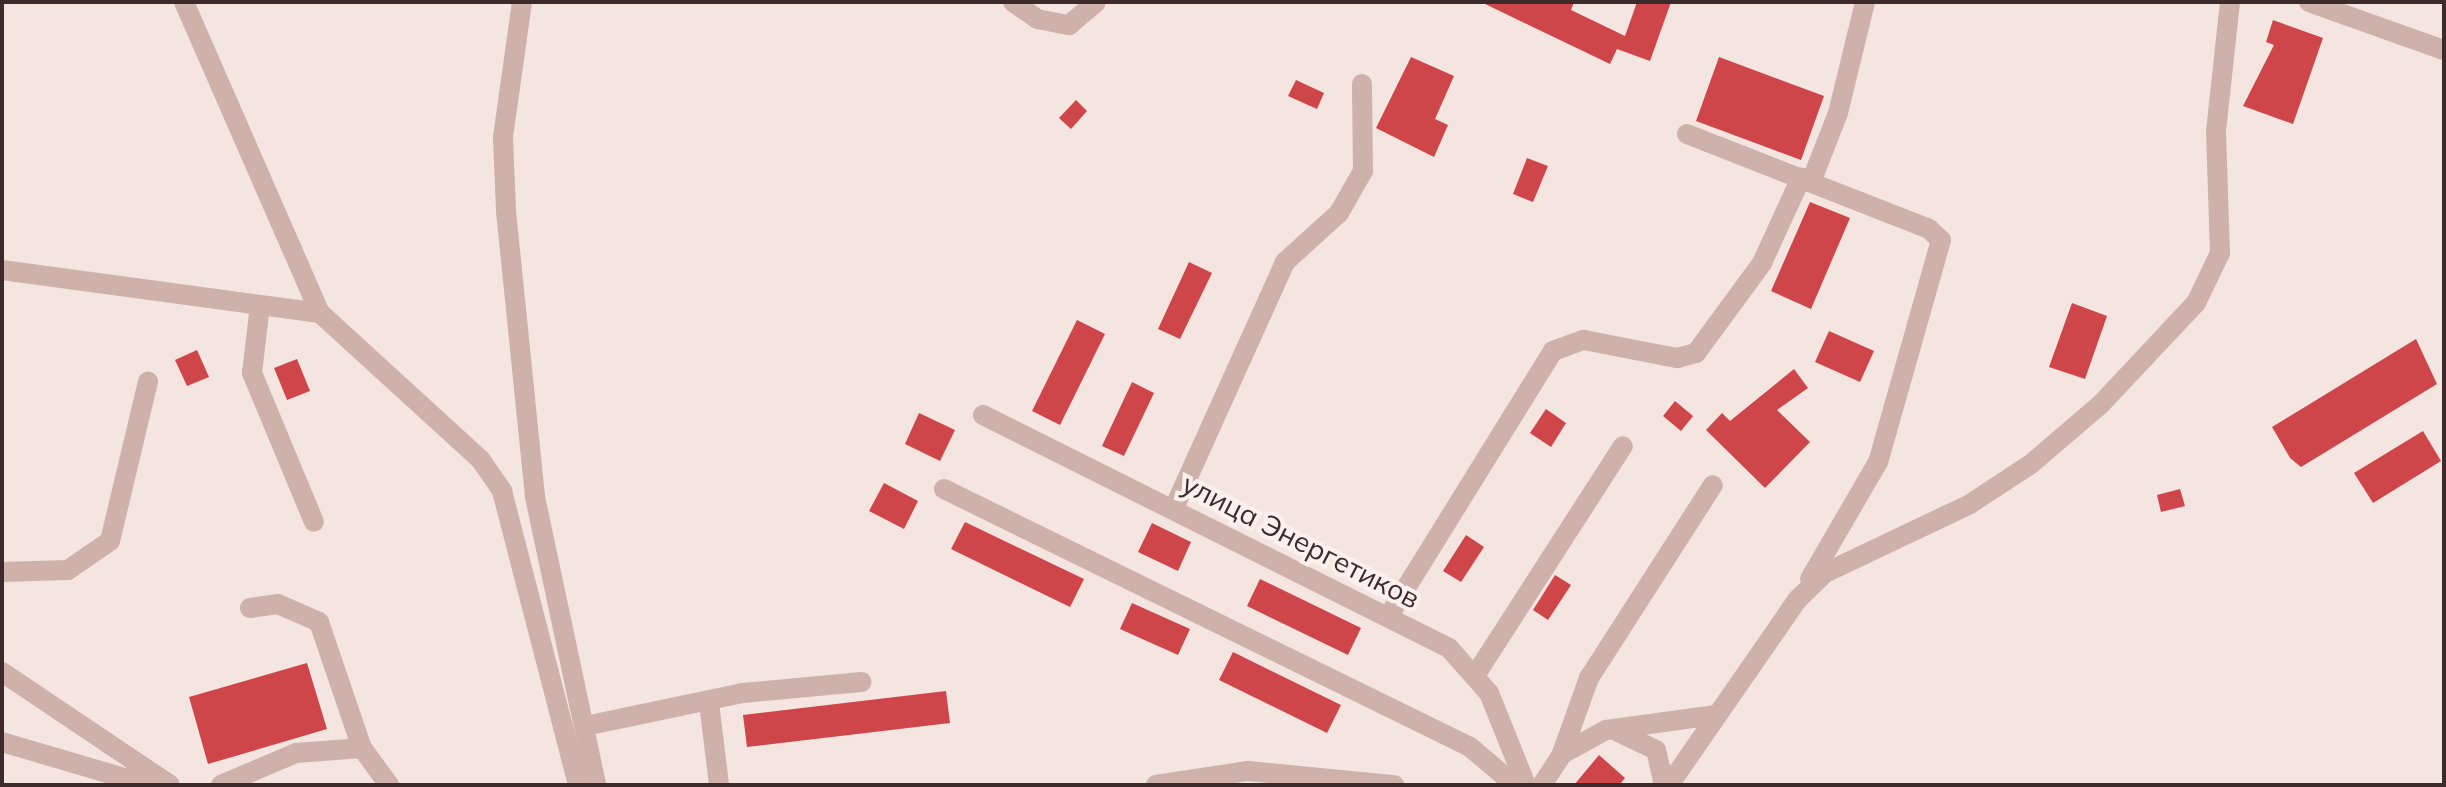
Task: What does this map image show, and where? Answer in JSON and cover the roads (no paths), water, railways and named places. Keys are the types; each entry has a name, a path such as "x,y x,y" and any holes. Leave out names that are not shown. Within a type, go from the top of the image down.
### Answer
{"street":[{"path":"184,2 320,313 493,475 578,785"},
{"path":"522,2 503,138 506,211 535,497 596,785"},
{"path":"1013,2 1037,19 1069,25 1096,2"},
{"path":"1388,617 1553,351 1584,340 1677,358 1696,353 1762,263 1806,180 1838,113 1865,2"},
{"path":"1797,600 1840,562 1944,518 2031,464 2101,404 2196,303 2220,253 2216,131 2230,2"},
{"path":"2309,2 2444,50"},
{"path":"1174,508 1285,262 1339,213 1363,171 1362,84"},
{"path":"1666,785 1797,600 1878,462 1942,247 1929,229 1687,134"},
{"path":"2,270 320,313"},
{"path":"260,305 252,373 314,522"},
{"path":"2,572 68,570 110,541 148,381"},
{"name":"улица Энергетиков","path":"983,415 1449,648 1476,674 1526,785"},
{"path":"1476,674 1623,446"},
{"path":"1542,785 1561,756 1589,678 1713,485"},
{"path":"944,489 1470,747 1515,785"},
{"path":"250,608 278,604 319,622 362,748 389,785"},
{"path":"2,672 170,785"},
{"path":"585,726 709,703 861,682"},
{"path":"709,703 719,785"},
{"path":"1561,756 1606,730 1716,715"},
{"path":"1606,730 1656,750 1666,785"},
{"path":"2,742 148,785"},
{"path":"221,785 296,753 362,748"},
{"path":"1156,785 1272,771 1394,785"}]}
